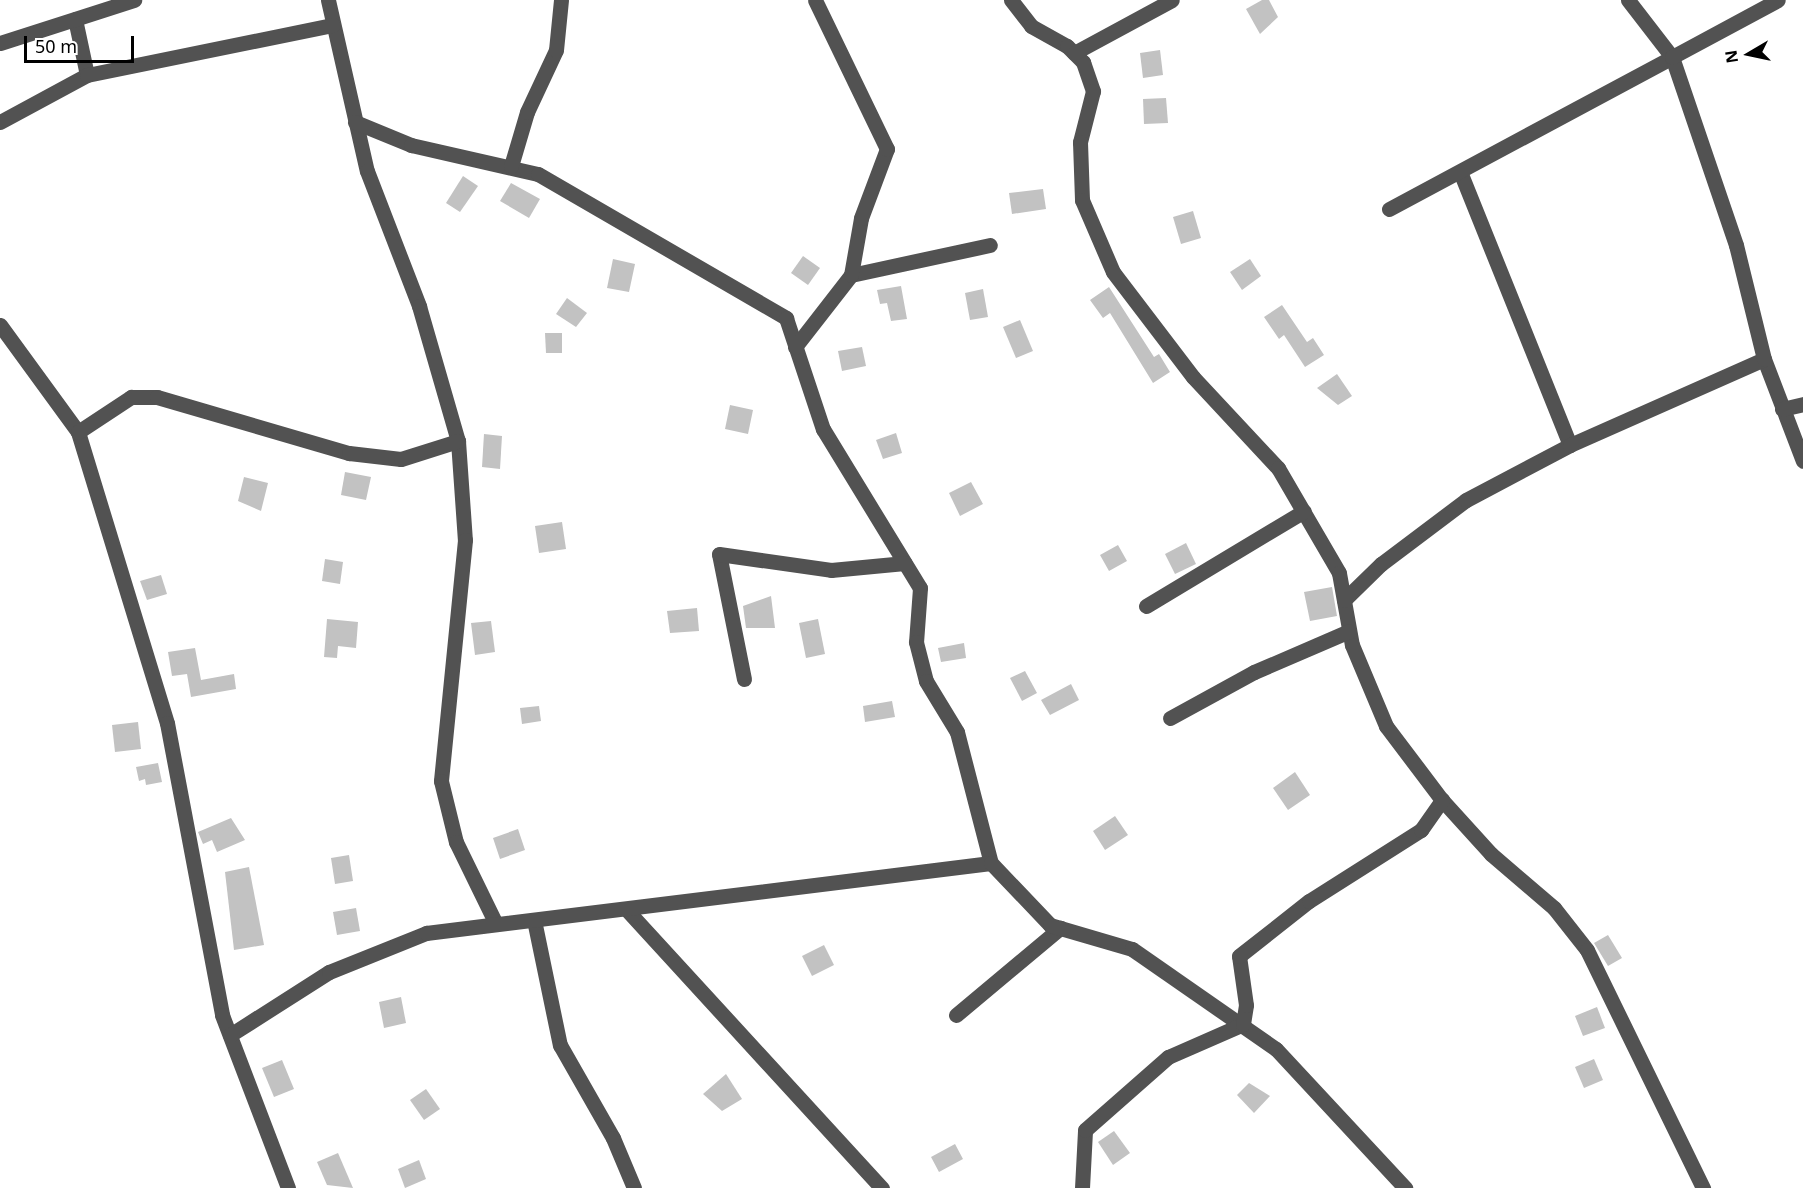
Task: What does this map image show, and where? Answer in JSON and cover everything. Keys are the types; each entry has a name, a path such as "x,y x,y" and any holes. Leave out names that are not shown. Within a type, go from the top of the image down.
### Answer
{"street":[{"path":"0,43 134,0"},
{"path":"328,0 367,171 418,306 458,441 465,540 441,781 456,842 496,924"},
{"path":"511,166 527,112 556,50 561,0"},
{"path":"795,347 851,275 861,218 887,149 815,0"},
{"path":"1011,0 1031,26 1074,53 1093,91 1080,142 1082,201 1113,272 1193,377 1278,468 1339,573 1349,631 1386,726 1442,800 1491,854 1554,908 1587,950 1703,1188"},
{"path":"1074,53 1172,0"},
{"path":"1628,0 1672,57 1736,245 1764,359 1803,461"},
{"path":"1389,209 1461,174 1778,0"},
{"path":"75,19 87,75"},
{"path":"0,122 87,75 333,25"},
{"path":"355,122 411,145 538,174 786,318 823,429 920,588 916,642 926,681 957,732 991,863 1027,905 1060,928 1132,950 1243,1023 1276,1049 1406,1188"},
{"path":"1461,174 1570,445"},
{"path":"851,275 990,245"},
{"path":"0,325 78,432 167,723 230,1035 288,1188"},
{"path":"1344,600 1381,564 1466,500 1570,445 1764,359"},
{"path":"78,432 131,398 157,397 349,453 401,459 458,441"},
{"path":"1782,409 1803,404"},
{"path":"1146,606 1304,511"},
{"path":"744,679 719,554 831,570 905,563"},
{"path":"1170,718 1254,672 1349,631"},
{"path":"1243,1023 1246,1005 1239,956 1310,901 1421,830 1442,800"},
{"path":"230,1035 328,972 372,952 426,933 991,863"},
{"path":"627,909 882,1188"},
{"path":"534,920 560,1045 613,1138 634,1188"},
{"path":"956,1015 1060,928"},
{"path":"1082,1188 1084,1130 1168,1057 1243,1023"}],"building":[{"path":"1262,0 1269,0 1278,17 1260,34 1246,9"},
{"path":"1160,50 1163,75 1143,78 1140,53"},
{"path":"1166,98 1168,123 1144,124 1143,99"},
{"path":"463,176 478,186 460,212 446,203"},
{"path":"511,183 540,199 529,218 500,201"},
{"path":"1043,189 1046,209 1012,214 1009,193"},
{"path":"1193,211 1201,238 1181,244 1173,217"},
{"path":"803,256 820,268 808,285 791,273"},
{"path":"613,259 635,264 629,292 607,288"},
{"path":"1250,259 1261,276 1242,290 1230,272"},
{"path":"901,286 907,319 891,321 887,303 880,304 877,290"},
{"path":"1109,287 1154,357 1159,354 1170,372 1153,383 1110,313 1103,318 1090,300"},
{"path":"983,289 988,317 970,320 965,293"},
{"path":"567,298 587,313 576,327 556,314"},
{"path":"1282,305 1307,342 1313,338 1324,355 1305,367 1284,335 1279,339 1264,317"},
{"path":"1020,320 1033,351 1016,358 1003,327"},
{"path":"545,333 562,333 562,353 546,353"},
{"path":"862,347 866,366 842,371 838,351"},
{"path":"1337,374 1352,396 1338,405 1317,388"},
{"path":"730,405 753,410 748,434 725,429"},
{"path":"896,433 902,453 883,459 876,440"},
{"path":"484,434 502,436 500,469 482,467"},
{"path":"345,472 371,477 366,500 341,495"},
{"path":"244,477 268,483 261,511 238,501"},
{"path":"971,482 983,504 960,516 949,493"},
{"path":"562,522 566,549 539,553 535,526"},
{"path":"1186,543 1196,564 1175,574 1165,554"},
{"path":"1118,545 1127,561 1109,571 1100,555"},
{"path":"325,559 343,562 340,584 322,581"},
{"path":"161,575 167,594 147,600 140,581"},
{"path":"1332,587 1337,616 1310,621 1304,592"},
{"path":"771,596 775,628 746,628 743,606"},
{"path":"697,608 699,631 670,633 667,611"},
{"path":"327,619 358,622 356,648 338,646 337,658 324,657"},
{"path":"818,619 825,654 806,658 799,623"},
{"path":"491,621 495,652 475,655 471,623"},
{"path":"964,643 966,658 941,662 938,648"},
{"path":"195,648 201,680 234,674 236,689 191,697 187,674 172,676 168,652"},
{"path":"1025,671 1037,693 1022,701 1010,678"},
{"path":"1071,684 1079,700 1050,715 1041,700"},
{"path":"892,701 895,717 865,722 863,706"},
{"path":"539,706 541,721 522,724 520,708"},
{"path":"138,722 141,749 115,752 112,725"},
{"path":"158,763 162,782 146,785 145,779 139,781 136,767"},
{"path":"1295,772 1310,795 1288,810 1273,788"},
{"path":"1115,816 1128,835 1105,850 1093,831"},
{"path":"231,818 245,840 217,852 212,840 203,844 198,832"},
{"path":"518,829 525,850 500,859 493,838"},
{"path":"349,855 353,881 335,884 331,858"},
{"path":"249,867 264,945 234,950 225,872"},
{"path":"356,908 360,931 337,935 333,912"},
{"path":"1608,935 1622,958 1608,966 1594,943"},
{"path":"824,945 834,965 812,976 802,956"},
{"path":"401,997 406,1023 384,1028 379,1002"},
{"path":"1597,1007 1605,1028 1583,1036 1575,1016"},
{"path":"1594,1059 1603,1080 1584,1088 1575,1067"},
{"path":"282,1060 294,1089 274,1097 262,1068"},
{"path":"726,1074 742,1099 722,1111 703,1094"},
{"path":"1249,1083 1270,1096 1254,1113 1237,1095"},
{"path":"426,1089 440,1109 424,1120 410,1100"},
{"path":"1114,1131 1130,1153 1113,1165 1098,1142"},
{"path":"955,1144 963,1159 939,1172 931,1157"},
{"path":"338,1153 353,1188 327,1185 317,1162"},
{"path":"419,1160 426,1179 405,1188 398,1169"}]}
